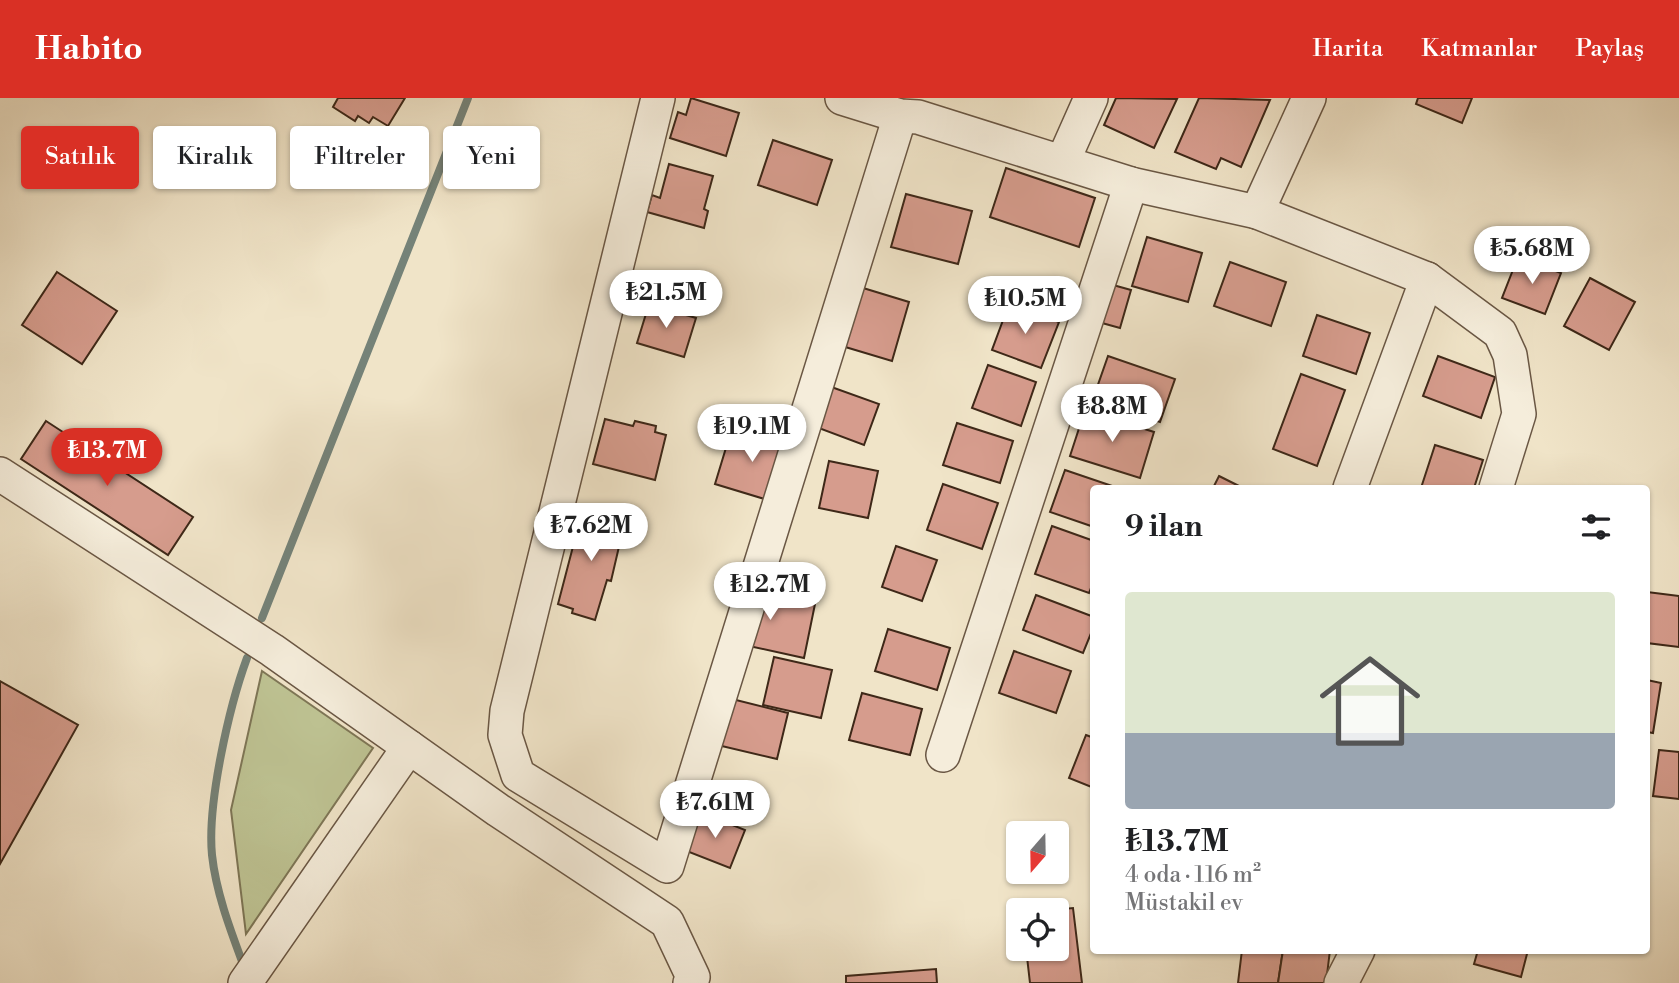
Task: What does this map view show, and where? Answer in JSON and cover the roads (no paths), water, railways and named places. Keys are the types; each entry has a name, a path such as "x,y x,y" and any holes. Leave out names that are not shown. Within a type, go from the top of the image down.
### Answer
{"street":[{"path":"658,98 510,698 505,734 518,775 667,866 914,110"},
{"path":"842,98 914,110 1131,184 1257,212 1427,279 1500,333 1510,355 1519,414 1497,485"},
{"path":"1063,161 1091,98"},
{"path":"1257,212 1309,98"},
{"path":"943,755 1131,184"},
{"path":"1351,485 1427,279"},
{"path":"0,474 272,650 667,922 693,977 690,983"},
{"path":"245,983 410,747"},
{"path":"1341,983 1356,954"}],"waterway":[{"path":"262,618 468,98"},
{"path":"243,964 217,883 211,834 221,756 233,702 247,658"}]}
